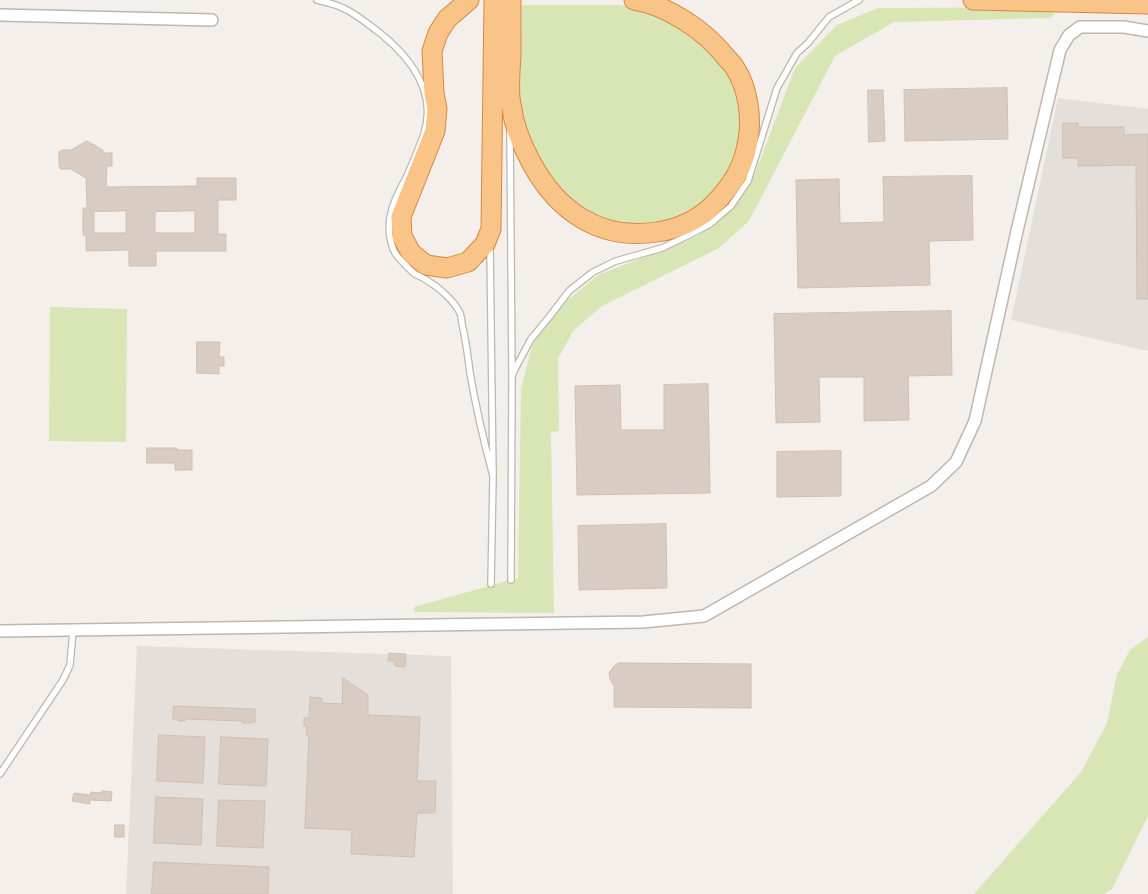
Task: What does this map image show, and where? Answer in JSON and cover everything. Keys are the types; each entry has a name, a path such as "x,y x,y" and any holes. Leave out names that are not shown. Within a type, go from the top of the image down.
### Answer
{"highway":[{"path":"469,0 447,19 438,33 432,51 434,93 437,109 435,131 400,217 402,236 411,253 426,265 447,268 468,262 485,244 491,228 502,33 511,0"},
{"path":"494,0 502,33 515,122 527,154 539,177 562,205 578,217 614,232 632,235 670,230 699,218 710,209 730,186 739,172 746,155 750,130 749,110 744,88 735,68 721,50 680,17 658,6 634,0"},
{"path":"973,0 1148,4"}],"street":[{"path":"0,15 212,20"},
{"path":"0,631 643,622 704,616 931,486 956,462 975,421 1060,50 1069,35 1080,27 1124,27 1148,31"}],"lane":[{"path":"317,0 343,8 389,39 412,65 428,100 428,120 424,134 408,174 395,198 390,223 390,236 395,252 414,273 430,282 451,301 460,314 480,426 493,476"},
{"path":"512,376 531,339 569,291 593,272 616,262 662,248 710,224 731,206 748,181 777,88 797,53 808,43 829,17 859,0"},
{"path":"510,98 512,580"},
{"path":"490,232 493,476 491,584"},
{"path":"0,774 63,680 70,665 73,630"}],"shaded area":[{"path":"1058,98 1148,109 1148,351 1011,320"},
{"path":"137,646 451,656 453,894 126,894"}],"green space":[{"path":"522,5 622,5 641,7 659,13 716,51 739,90 742,152 705,206 662,227 605,225 551,185 524,129 520,94"},
{"path":"1058,7 1051,18 894,22 835,56 749,221 719,248 602,306 573,331 558,359 559,431 551,432 554,613 414,612 414,607 518,578 521,389 532,346 553,312 598,275 696,237 729,213 754,176 795,68 837,25 878,8"},
{"path":"50,307 127,309 126,442 49,441"},
{"path":"1148,637 1148,816 1112,889 1104,894 974,894 1081,772 1107,723 1117,674 1130,650"}],"building":[{"path":"1007,88 1008,139 905,141 904,90"},
{"path":"868,90 883,90 885,141 869,142"},
{"path":"1063,123 1078,123 1078,127 1124,127 1124,135 1148,134 1148,299 1137,299 1136,165 1078,166 1078,158 1063,158"},
{"path":"87,141 103,150 103,153 112,153 112,166 107,166 106,187 197,186 197,178 236,178 236,200 218,200 218,234 226,234 226,251 156,251 156,266 129,266 129,250 86,251 86,235 83,235 83,208 87,208 86,178 71,169 61,169 59,166 59,152 71,150","holes":["126,211 126,233 94,233 94,212","195,211 195,233 155,233 155,212"]},
{"path":"972,176 973,240 929,241 930,285 798,288 796,180 839,179 840,223 884,222 883,177"},
{"path":"951,311 952,375 908,376 909,420 864,421 864,377 819,377 820,422 776,423 774,314"},
{"path":"197,342 220,342 219,357 224,357 224,366 219,366 219,374 197,373"},
{"path":"708,384 710,493 577,495 575,386 620,385 621,430 664,430 664,385"},
{"path":"147,448 192,450 192,470 175,470 175,463 147,463"},
{"path":"841,451 841,496 777,497 777,452"},
{"path":"666,524 667,588 579,590 578,526"},
{"path":"389,653 406,654 405,667 395,666 395,661 389,661"},
{"path":"619,663 751,664 751,708 614,707 614,686 609,673"},
{"path":"343,678 368,695 368,715 420,717 417,781 436,781 435,813 417,813 414,857 351,854 352,830 305,828 309,735 306,735 307,726 304,726 304,718 309,718 310,697 322,698 322,703 342,704"},
{"path":"174,706 255,709 255,722 243,723 243,721 185,719 185,721 178,721 173,719"},
{"path":"159,735 205,737 203,783 157,781"},
{"path":"221,737 268,739 266,786 219,784"},
{"path":"102,791 112,792 111,801 90,800 90,804 72,801 74,793 90,795 91,792 102,793"},
{"path":"156,797 203,799 201,845 154,843"},
{"path":"219,800 265,801 263,848 217,846"},
{"path":"115,825 124,825 124,837 115,837"},
{"path":"154,862 269,867 268,894 152,894"}]}
